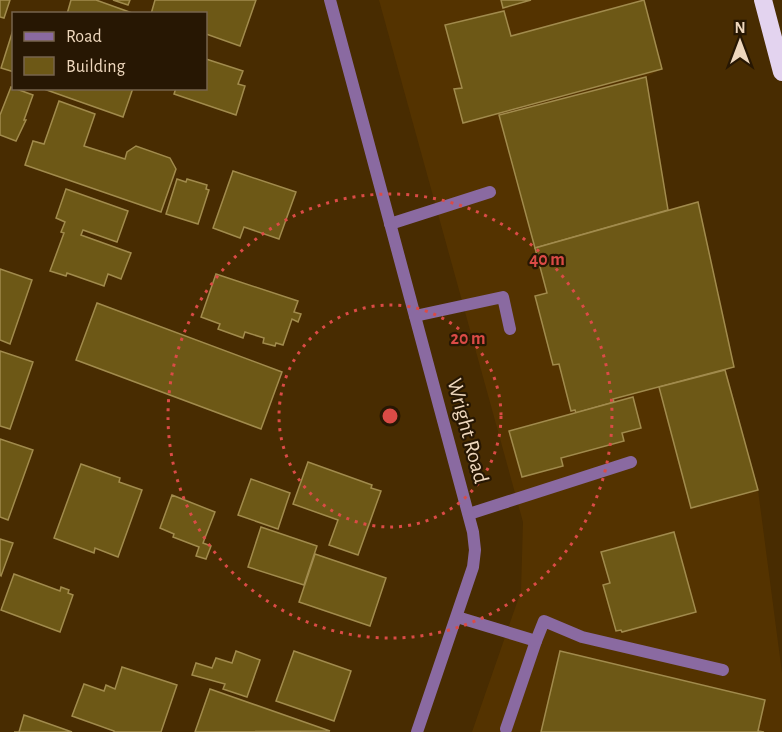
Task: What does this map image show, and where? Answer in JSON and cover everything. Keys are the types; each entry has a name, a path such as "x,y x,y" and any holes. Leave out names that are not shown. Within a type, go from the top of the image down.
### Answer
{"highway":[{"path":"763,0 782,72"}],"street":[{"name":"Wright Road","path":"330,0 469,514 475,549 473,567 417,732"},
{"path":"390,224 490,192"},
{"path":"415,316 503,297 510,329"},
{"path":"469,514 631,462"},
{"path":"457,617 536,641"},
{"path":"506,729 544,621 582,637 723,670"}],"shaded area":[{"path":"379,0 644,0 662,69 646,77 668,209 698,202 734,367 726,370 758,490 782,673 782,732 472,732 521,591 523,522"}],"building":[{"path":"0,0 10,0 4,18 0,17"},
{"path":"71,0 96,0 129,12 68,12"},
{"path":"113,0 130,0 128,5"},
{"path":"155,0 256,0 240,46 207,34 207,12 152,12"},
{"path":"501,0 531,0 503,8"},
{"path":"644,0 662,69 463,123 454,89 462,88 445,25 504,11 511,36"},
{"path":"12,33 12,71 1,68"},
{"path":"207,59 243,71 238,84 245,86 236,115 174,94 175,90 207,90"},
{"path":"646,77 668,210 535,248 499,115"},
{"path":"11,87 12,90 33,95 24,120 26,120 16,141 0,135 0,115"},
{"path":"47,90 132,90 123,117"},
{"path":"59,101 95,114 84,146 125,159 127,152 136,146 170,158 176,169 161,212 25,165 33,141 44,144"},
{"path":"233,171 296,192 279,239 244,227 240,238 213,228"},
{"path":"177,179 186,182 187,179 207,185 206,189 209,190 198,224 166,214"},
{"path":"66,189 128,211 117,242 83,230 81,235 131,253 121,279 108,274 104,286 67,273 66,276 50,271 64,233 61,232 65,222 56,218"},
{"path":"698,202 734,367 613,399 614,402 576,413 575,410 571,411 559,364 553,365 535,296 547,293 535,248"},
{"path":"0,269 32,280 10,344 0,340"},
{"path":"216,274 298,301 294,312 301,314 298,322 292,319 283,345 263,343 264,338 245,332 243,338 218,329 220,324 201,317"},
{"path":"97,303 282,372 261,429 76,360"},
{"path":"0,351 33,362 10,429 0,426"},
{"path":"725,370 758,490 691,508 659,387"},
{"path":"633,397 641,428 622,433 624,441 561,458 563,466 522,477 509,431"},
{"path":"0,439 33,450 8,520 0,517"},
{"path":"308,462 372,485 371,488 381,491 358,555 329,545 338,520 293,504"},
{"path":"81,464 120,478 119,482 142,490 118,557 95,548 94,553 54,538"},
{"path":"251,479 290,493 278,529 238,515"},
{"path":"172,495 215,512 203,543 211,546 206,559 196,556 199,547 173,537 174,534 160,528"},
{"path":"261,527 317,546 304,585 248,567"},
{"path":"674,532 696,612 622,632 621,630 616,631 603,585 610,583 601,552"},
{"path":"0,539 13,543 1,576 0,575"},
{"path":"315,554 386,578 370,626 299,602"},
{"path":"14,574 60,591 61,587 69,590 68,593 73,595 60,632 1,610"},
{"path":"236,651 260,660 247,697 223,689 225,684 192,675 196,663 212,668 216,658 232,663"},
{"path":"294,651 351,671 334,721 276,701"},
{"path":"560,651 765,700 758,731 764,732 541,732"},
{"path":"122,667 177,685 161,732 114,732 72,716 84,684 104,691 106,685 115,689"},
{"path":"210,689 330,731 195,732"},
{"path":"24,715 72,732 19,732"}]}
